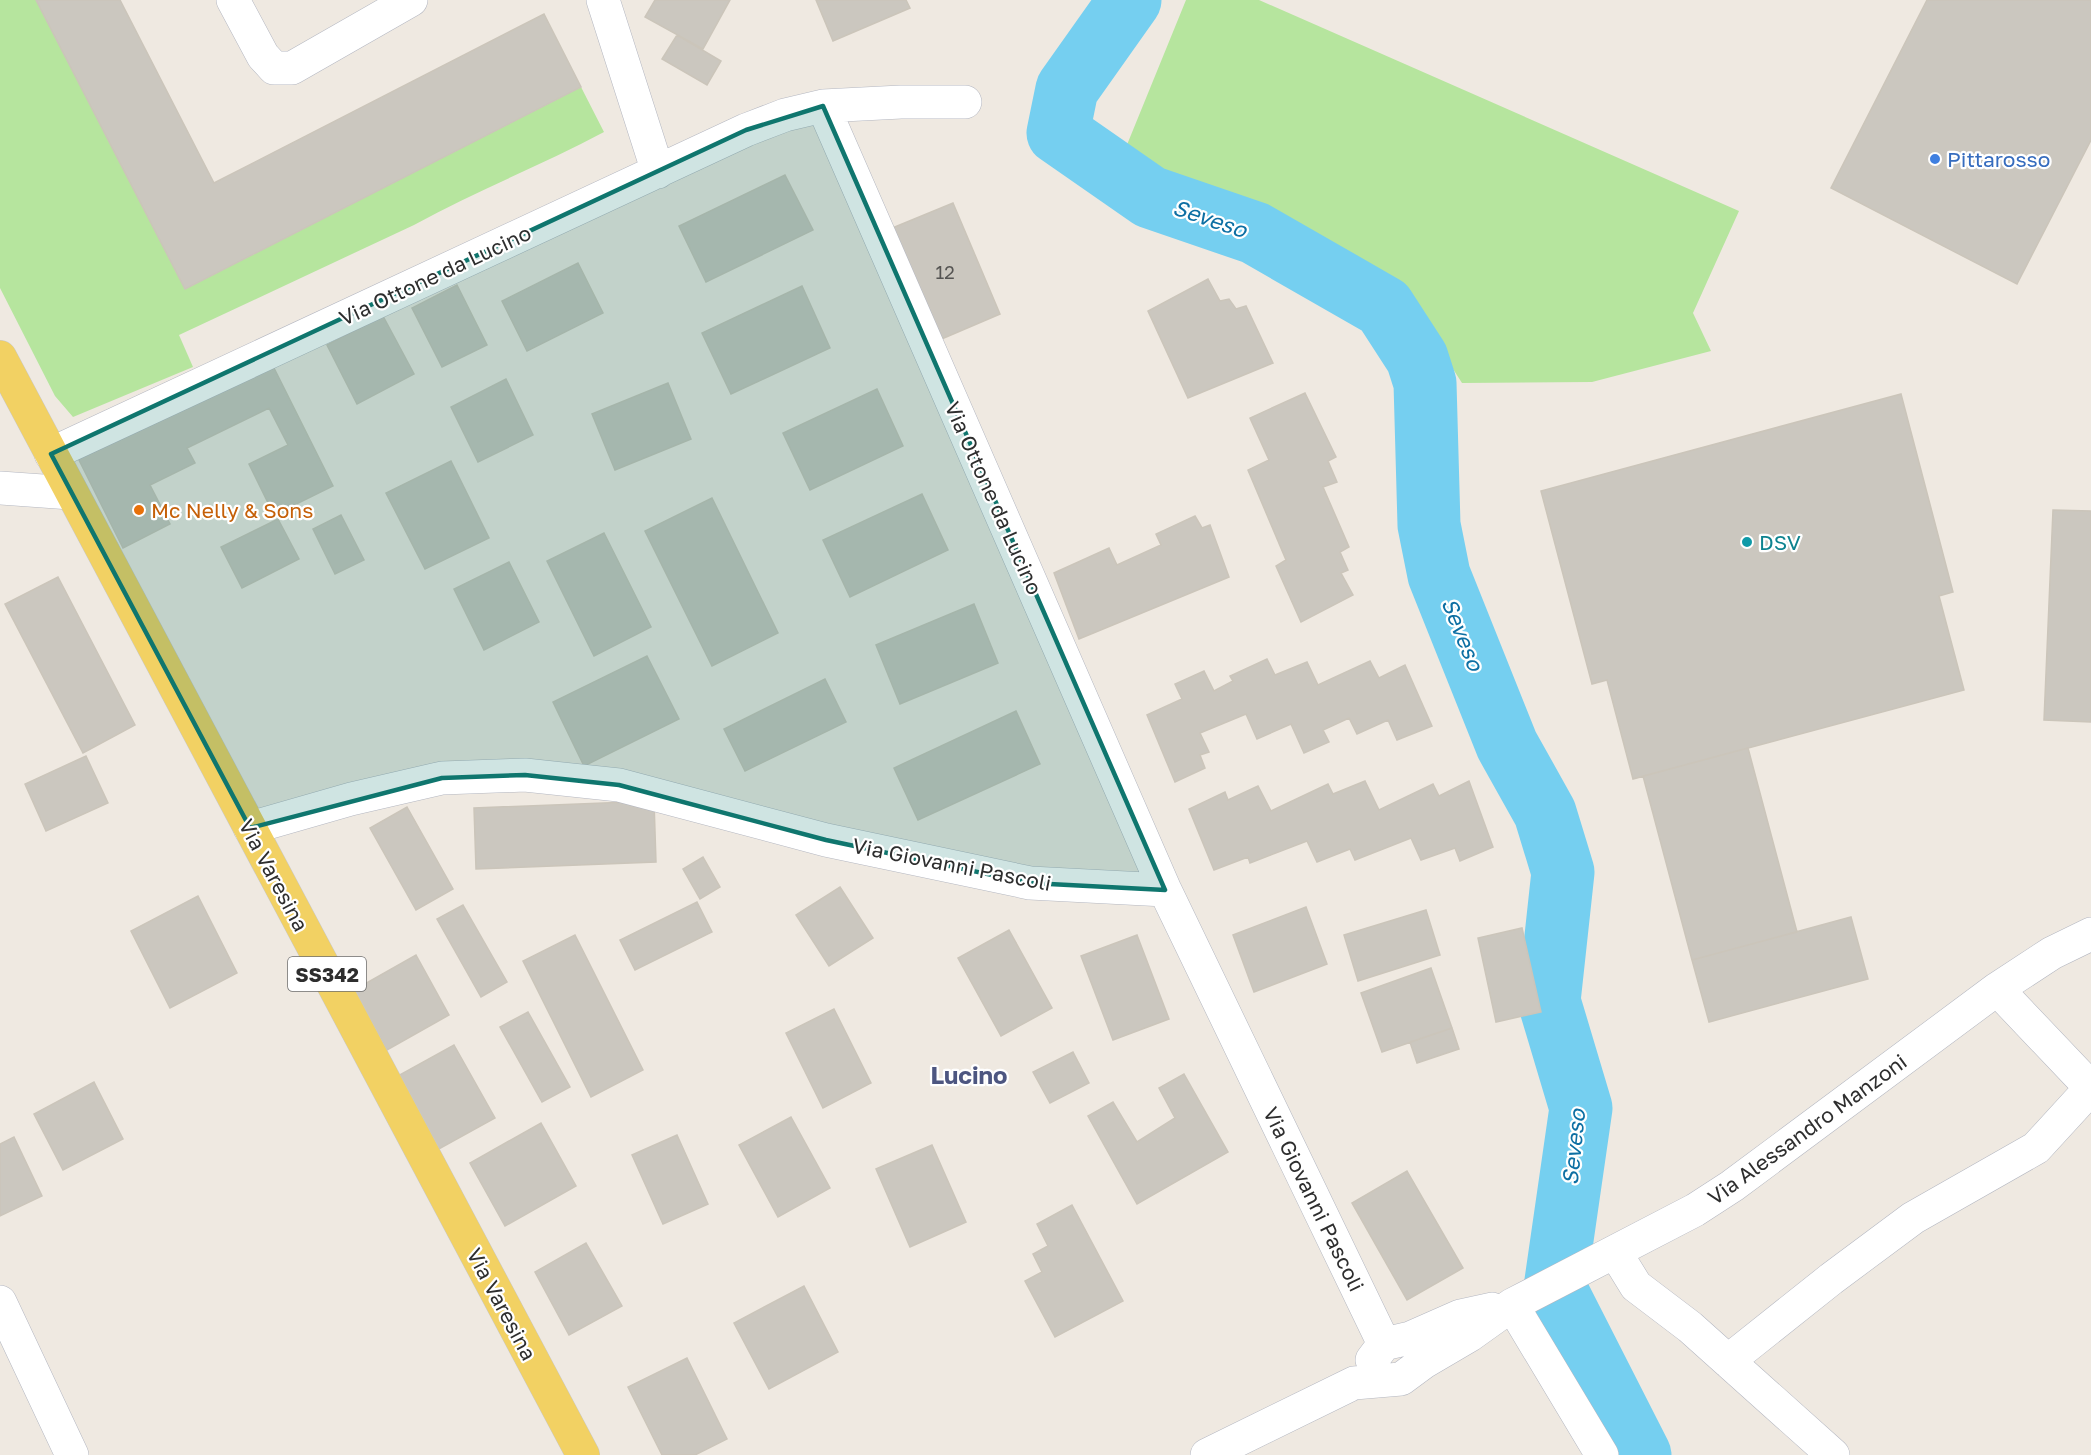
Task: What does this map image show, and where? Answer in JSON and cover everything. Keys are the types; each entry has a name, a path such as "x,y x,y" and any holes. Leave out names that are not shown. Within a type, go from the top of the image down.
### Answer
{"main road":[{"name":"Via Varesina","path":"0,357 583,1455"}],"street":[{"path":"232,0 263,56 274,68 292,68 393,3"},
{"path":"603,0 658,172"},
{"name":"Via Ottone da Lucino","path":"51,454 785,115 823,106 901,102 965,102"},
{"name":"Via Ottone da Lucino","path":"823,106 1165,890"},
{"path":"0,488 71,493"},
{"name":"Via Giovanni Pascoli","path":"250,828 351,799 442,778 525,775 619,785 826,840 1030,883 1165,890 1384,1344"},
{"name":"Via Alessandro Manzoni","path":"1207,1455 1354,1383 1401,1379 1523,1299 1695,1210 1732,1186 1997,989 2052,953 2091,934"},
{"path":"1728,1361 1831,1279 1913,1218 2036,1148 2091,1088 1997,989"},
{"path":"1607,1256 1636,1286 1690,1327 1833,1455"},
{"path":"1523,1299 1602,1455"},
{"name":"Via Alessandro Manzoni","path":"1354,1383 1384,1344 1410,1338 1460,1316 1523,1299"},
{"path":"0,1302 72,1455"}],"highlighted area":[{"path":"823,106 1165,890 1030,883 826,840 619,785 525,775 442,778 250,828 51,454 746,130"}],"green space":[{"path":"0,0 38,0 185,289 581,87 604,132 414,225 179,335 193,367 73,417 55,396 0,288"},
{"path":"1186,0 1259,0 1739,211 1693,313 1711,351 1592,382 1462,383 1405,294 1322,247 1122,157"}],"building":[{"path":"36,0 120,0 214,183 544,14 581,87 185,289"},
{"path":"655,0 730,0 703,49 645,17"},
{"path":"816,0 906,0 910,8 833,41"},
{"path":"1927,0 2091,0 2091,140 2017,284 1831,188"},
{"path":"677,35 721,61 707,85 662,59"},
{"path":"785,175 813,230 706,282 679,226"},
{"path":"953,203 1000,314 937,341 890,229"},
{"path":"578,263 603,313 527,351 502,301"},
{"path":"1208,279 1220,301 1229,299 1236,309 1246,306 1273,363 1188,398 1148,311"},
{"path":"457,285 487,345 442,367 412,308"},
{"path":"802,286 830,348 731,394 702,333"},
{"path":"383,316 414,374 357,404 327,345"},
{"path":"268,356 333,486 274,515 249,464 288,445 269,408 187,448 195,463 150,485 170,524 123,548 75,452"},
{"path":"506,379 533,435 478,462 451,407"},
{"path":"668,383 691,439 615,470 592,414"},
{"path":"877,389 903,446 810,490 783,433"},
{"path":"1305,393 1336,457 1328,461 1337,482 1323,487 1349,547 1340,552 1348,570 1341,573 1353,595 1301,622 1276,566 1286,560 1248,470 1269,460 1250,418"},
{"name":"DSV","path":"1901,394 1953,592 1939,596 1964,690 1633,779 1607,680 1592,684 1541,491"},
{"path":"451,461 489,538 425,569 386,493"},
{"path":"922,494 948,550 850,597 823,540"},
{"path":"712,498 778,633 712,666 645,531"},
{"path":"2053,510 2091,511 2091,722 2044,720"},
{"path":"341,515 364,560 335,574 313,529"},
{"path":"1195,516 1202,528 1210,525 1229,577 1079,639 1054,573 1109,548 1117,565 1161,545 1156,534"},
{"path":"278,519 299,559 242,588 221,547"},
{"path":"604,533 651,627 594,656 547,561"},
{"path":"509,562 539,622 484,650 454,589"},
{"path":"58,577 135,725 83,753 5,604"},
{"path":"974,604 998,663 900,704 876,645"},
{"path":"647,656 679,719 584,766 553,702"},
{"path":"1267,659 1275,675 1307,662 1318,685 1370,661 1379,678 1405,665 1432,726 1397,740 1388,720 1357,734 1349,718 1323,730 1329,742 1304,753 1291,724 1257,739 1246,714 1200,733 1209,752 1200,755 1205,768 1175,782 1147,715 1182,699 1175,684 1204,671 1214,691 1233,681 1230,676"},
{"path":"825,679 846,722 745,771 724,729"},
{"path":"1016,711 1040,764 918,820 894,768"},
{"path":"1748,748 1797,932 1692,960 1643,776"},
{"path":"86,756 108,803 46,831 25,784"},
{"path":"1365,781 1379,810 1433,784 1439,796 1469,781 1493,847 1460,861 1455,848 1421,860 1411,838 1355,860 1350,849 1317,862 1307,841 1250,863 1248,857 1214,870 1189,809 1225,792 1228,800 1258,786 1271,811 1328,784 1333,794"},
{"path":"654,801 656,862 476,869 474,808"},
{"path":"407,807 453,889 416,910 370,828"},
{"path":"703,857 720,887 700,899 683,869"},
{"path":"840,887 873,938 829,966 796,915"},
{"path":"198,896 237,973 170,1008 131,931"},
{"path":"697,902 712,932 635,970 620,940"},
{"path":"463,905 507,982 481,997 437,919"},
{"path":"1306,907 1327,964 1254,992 1233,935"},
{"path":"1426,910 1440,955 1358,981 1344,935"},
{"path":"1851,917 1868,979 1709,1022 1692,960"},
{"path":"1522,928 1541,1012 1496,1022 1478,938"},
{"path":"1009,930 1052,1008 1001,1036 958,958"},
{"path":"575,935 643,1070 591,1097 523,961"},
{"path":"1137,935 1169,1019 1113,1040 1081,956"},
{"path":"416,955 449,1015 387,1050 354,990"},
{"path":"1431,968 1452,1028 1382,1052 1361,993"},
{"path":"834,1009 871,1083 823,1108 786,1033"},
{"path":"528,1012 570,1087 542,1102 500,1027"},
{"path":"1452,1028 1459,1049 1417,1063 1410,1042"},
{"path":"454,1045 495,1118 437,1150 396,1077"},
{"path":"1073,1052 1089,1083 1050,1103 1033,1072"},
{"path":"1184,1074 1228,1152 1137,1204 1088,1116 1113,1102 1137,1142 1175,1118 1159,1088"},
{"path":"94,1082 123,1139 63,1170 34,1114"},
{"path":"791,1117 830,1188 778,1217 739,1145"},
{"path":"541,1123 576,1186 505,1226 470,1163"},
{"path":"677,1135 708,1204 663,1224 632,1155"},
{"path":"14,1137 42,1196 0,1216 0,1144"},
{"path":"932,1145 966,1222 910,1247 876,1169"},
{"path":"1407,1171 1463,1268 1407,1300 1352,1203"},
{"path":"1072,1205 1123,1301 1055,1337 1025,1281 1042,1272 1033,1254 1048,1246 1037,1224"},
{"path":"586,1243 622,1306 569,1335 535,1272"},
{"path":"804,1286 838,1352 769,1389 734,1323"},
{"path":"687,1358 727,1439 695,1455 662,1455 628,1387"}],"waterway":[{"name":"Seveso","path":"1130,0 1067,89 1058,133 1150,197 1255,233 1384,307 1417,358 1425,383 1429,525 1439,575 1507,745 1545,813 1563,872 1549,1001 1581,1108 1555,1288 1640,1455"}],"place":[{"name":"Pittarosso","path":"1935,159"},
{"name":"Mc Nelly & Sons","path":"139,510"},
{"name":"DSV","path":"1747,542"}],"district":[{"name":"Lucino","path":"969,1074"}]}
